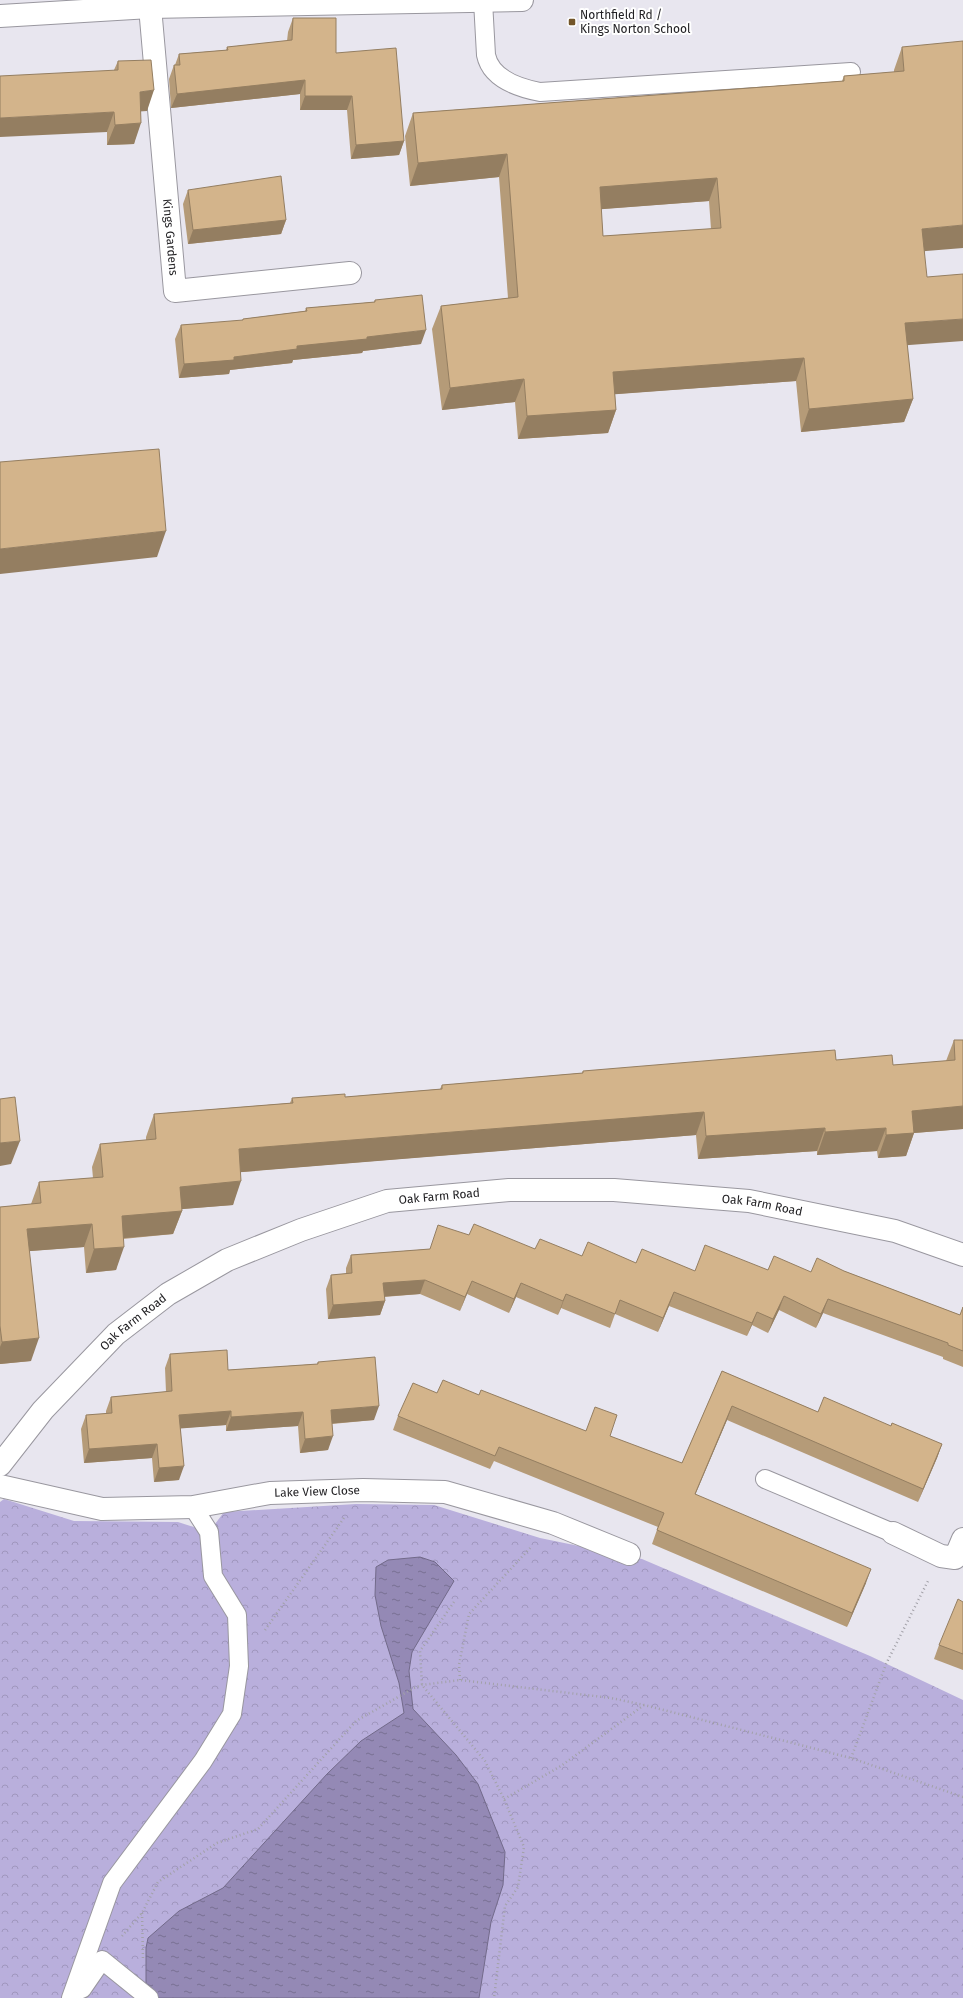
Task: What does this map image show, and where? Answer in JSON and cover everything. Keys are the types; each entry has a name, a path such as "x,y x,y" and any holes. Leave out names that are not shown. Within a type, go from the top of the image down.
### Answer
{"street":[{"path":"0,16 150,7 522,0"},
{"name":"Kings Gardens","path":"150,7 176,291 350,273"},
{"name":"Oak Farm Road","path":"0,1465 43,1410 116,1334 168,1294 227,1260 301,1230 387,1201 509,1190 614,1190 749,1201 895,1230 963,1255"},
{"name":"Lake View Close","path":"0,1486 102,1509 193,1507 270,1493 363,1490 445,1492 554,1523 629,1554"},
{"path":"893,1533 953,1559 963,1539"}],"lane":[{"path":"483,1 486,56 488,64 501,78 528,90 540,92 850,72"},
{"path":"765,1479 893,1533"},
{"path":"71,1998 112,1884 203,1761 232,1714 239,1666 237,1615 213,1576 209,1532 193,1507"},
{"path":"76,1998 102,1960 147,1995"}],"path":[{"path":"239,1666 363,1490"},
{"path":"460,1680 459,1665 469,1614 554,1523"},
{"path":"851,1758 886,1664 953,1559"},
{"path":"454,1602 420,1652 422,1685 485,1760 504,1799 524,1847 518,1887 506,1906 494,1998"},
{"path":"102,1960 142,1913 158,1882 217,1844 258,1829 356,1721 395,1697 422,1685 460,1680 611,1698 644,1705 851,1758 963,1797"},
{"path":"504,1799 561,1766 644,1705"},
{"path":"142,1913 147,1995"}],"green space":[{"path":"4,1499 74,1521 178,1522 209,1532 224,1512 356,1504 434,1505 540,1538 642,1559 870,1656 963,1700 963,1998 0,1998 0,1502"}],"water":[{"path":"420,1557 435,1562 454,1581 412,1652 409,1671 413,1709 456,1755 478,1784 505,1852 503,1885 491,1922 479,1998 152,1998 146,1992 146,1948 148,1938 179,1911 223,1888 327,1774 361,1741 404,1713 399,1683 381,1626 375,1595 376,1567 388,1560"}],"building":[{"path":"293,18 336,18 336,53 396,48 404,141 356,145 352,96 305,96 305,80 177,94 174,65 180,65 179,54 228,50 227,47 292,40"},
{"path":"963,41 963,225 922,229 927,277 963,274 963,319 905,323 913,399 809,409 804,358 613,372 616,410 527,416 524,379 450,388 441,306 518,297 507,154 418,163 413,113 844,81 844,76 904,71 902,47","holes":["717,178 721,228 603,236 600,187"]},
{"path":"151,60 154,90 140,92 141,123 115,125 114,112 0,118 0,76 118,70 118,61"},
{"path":"281,176 286,220 193,230 188,190"},
{"path":"422,295 426,330 367,337 367,339 297,346 297,349 234,357 234,360 184,364 181,325 243,320 307,311 306,308 375,302 375,300"},
{"path":"159,449 166,531 0,549 0,462"},
{"path":"954,1040 963,1040 963,1106 912,1111 914,1133 886,1135 886,1128 825,1132 825,1128 706,1136 704,1112 239,1149 241,1181 180,1187 182,1211 122,1216 124,1247 94,1249 92,1224 27,1229 39,1338 2,1342 0,1326 0,1207 41,1203 39,1182 103,1177 100,1144 156,1139 154,1114 293,1103 292,1098 345,1094 345,1097 442,1089 442,1085 583,1073 583,1071 835,1050 836,1060 892,1055 893,1065 955,1060"},
{"path":"15,1097 20,1141 0,1143 0,1099"},
{"path":"474,1224 535,1249 540,1239 582,1256 588,1242 636,1263 642,1249 695,1271 705,1245 768,1270 774,1256 811,1272 817,1258 844,1271 960,1315 963,1307 963,1351 948,1345 948,1343 828,1299 821,1314 784,1296 773,1319 757,1312 752,1323 674,1292 663,1318 620,1300 615,1314 566,1294 563,1301 521,1283 514,1299 472,1281 465,1297 425,1280 383,1283 385,1301 333,1305 331,1275 352,1273 351,1255 430,1249 438,1225 469,1235"},
{"path":"227,1350 228,1370 318,1364 318,1362 375,1357 379,1406 331,1410 333,1436 305,1439 303,1412 231,1417 231,1411 179,1415 184,1466 159,1468 157,1444 89,1449 86,1415 112,1413 111,1397 172,1391 170,1354"},
{"path":"722,1371 818,1412 824,1397 891,1426 892,1423 942,1444 923,1489 732,1406 695,1494 871,1569 852,1613 657,1530 664,1513 499,1447 495,1456 398,1416 413,1383 437,1393 443,1380 479,1395 481,1390 586,1431 595,1407 617,1415 610,1436 682,1463"},
{"path":"958,1599 963,1602 963,1654 939,1645"}],"place":[{"name":"Northfield Rd / Kings Norton School","path":"572,22"}]}
